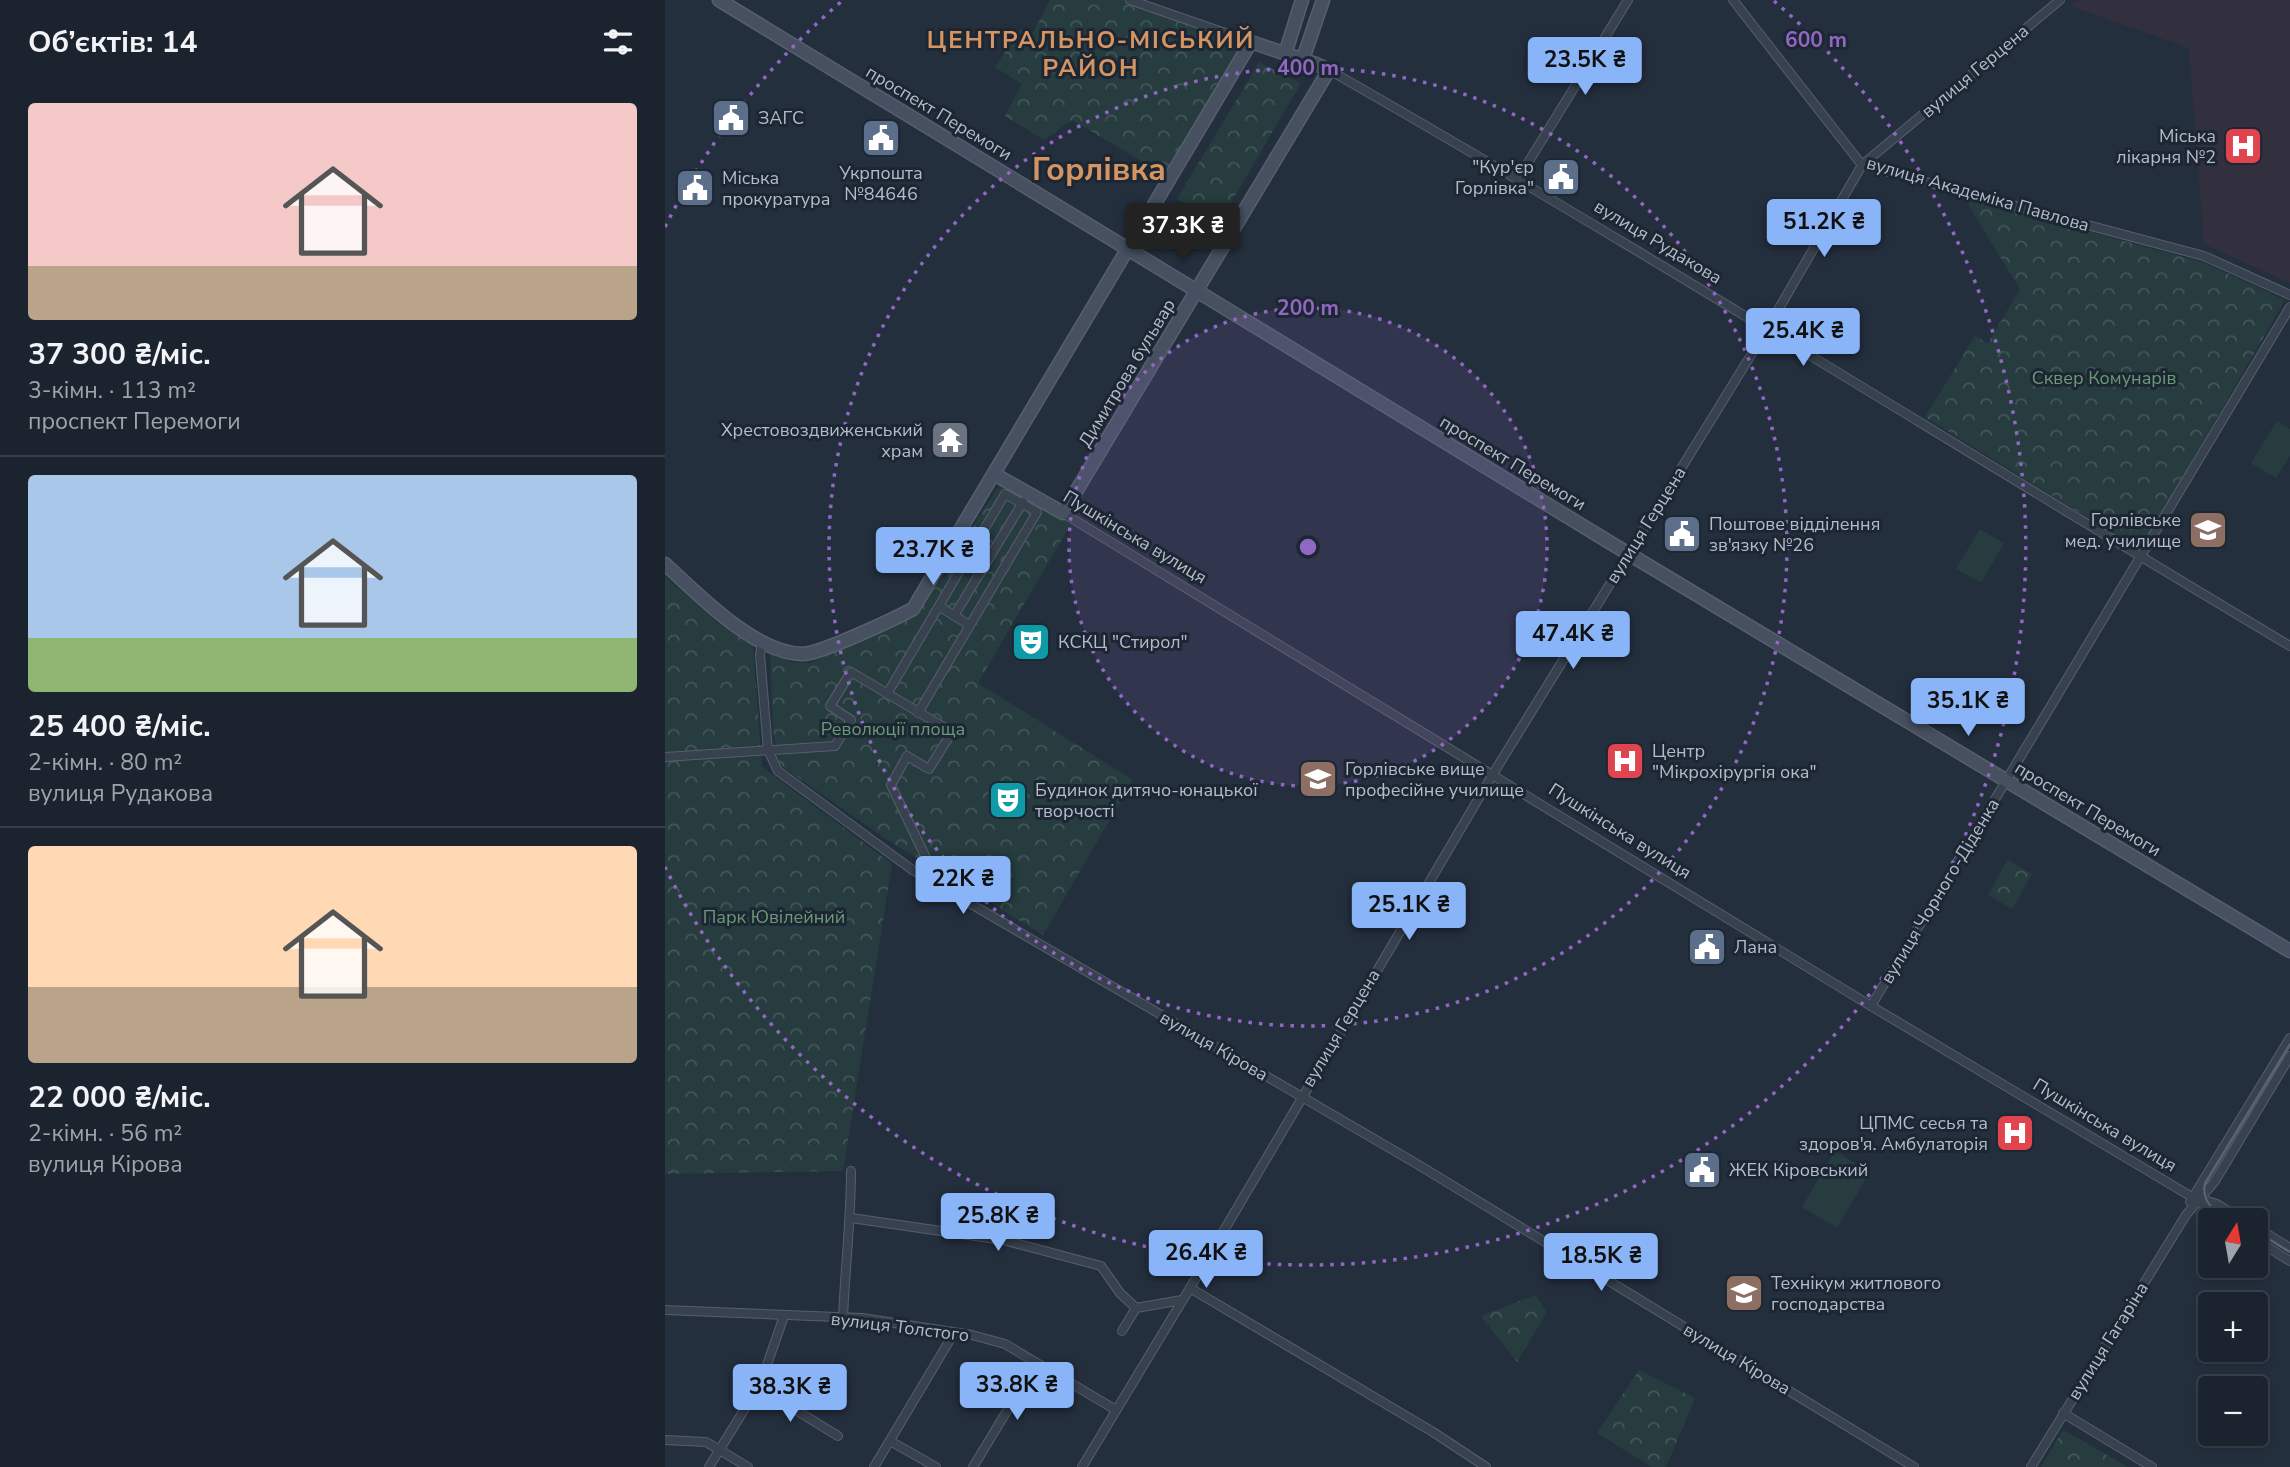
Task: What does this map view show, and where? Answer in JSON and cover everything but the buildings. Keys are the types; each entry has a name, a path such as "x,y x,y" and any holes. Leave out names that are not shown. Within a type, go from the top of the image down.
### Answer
{"main road":[{"name":"проспект Перемоги","path":"719,0 1628,553 2290,951"},
{"path":"1285,54 1302,0"},
{"path":"1303,59 1323,0"},
{"path":"665,564 729,622 762,641 795,653 814,653 913,609 1251,42"},
{"name":"вулиця Рудакова","path":"1251,42 1329,70"},
{"name":"Димитрова бульвар","path":"1063,513 1329,70"},
{"name":"Пушкінська вулиця","path":"994,474 1025,499 1063,513"}],"street":[{"name":"вулиця Рудакова","path":"1130,0 1251,42"},
{"path":"1518,178 1628,0"},
{"name":"вулиця Академіка Павлова","path":"1733,0 1862,165 2204,256 2290,295"},
{"name":"вулиця Герцена","path":"1081,1467 1190,1288 1493,774 1767,329 1862,165 2060,0"},
{"name":"вулиця Рудакова","path":"1329,70 1518,178 2290,646"},
{"name":"вулиця Чорного-Діденка","path":"1871,1006 2290,307"},
{"path":"887,694 1005,494 1025,499 1037,513 918,713"},
{"path":"954,616 1025,499"},
{"name":"Пушкінська вулиця","path":"1063,513 1871,1006 2208,1208"},
{"path":"939,606 968,625"},
{"name":"вулиця Кірова","path":"762,641 760,656 768,750 778,771 911,869 1301,1096 1915,1467"},
{"path":"665,757 835,746 851,720 830,706 851,673 952,733 929,769 907,756 891,785 940,885"},
{"name":"вулиця Гагаріна","path":"2031,1467 2197,1199 2290,1038"},
{"name":"вулиця Гагаріна","path":"2197,1199 2215,1181 2290,1056"},
{"path":"843,1318 845,1263 851,1218 851,1171"},
{"path":"2215,1181 2214,1191 2223,1208"},
{"name":"Пушкінська вулиця","path":"2197,1199 2223,1208"},
{"path":"851,1218 1003,1240 1101,1265 1121,1293 1136,1308"},
{"path":"2268,1234 2290,1248"},
{"path":"2268,1247 2290,1261"},
{"path":"1190,1288 1433,1432 1486,1467"},
{"path":"1122,1331 1136,1308 1182,1300"},
{"name":"вулиця Толстого","path":"665,1310 862,1318 1005,1344 1116,1410"},
{"path":"709,1467 758,1387 784,1315"},
{"path":"874,1467 954,1333"},
{"path":"973,1467 1036,1363"},
{"path":"758,1387 838,1436"},
{"path":"2063,1413 2152,1467"},
{"path":"665,1440 706,1442 748,1467"},
{"path":"890,1441 936,1467"}],"shaded area":[{"name":"Міська лікарня №2","path":"2078,0 2290,0 2290,283 2204,244 2189,48 2070,6"}],"green space":[{"path":"1050,0 1136,0 1249,39 1167,176 1072,120 1044,140 1005,116 1022,84 995,67 1021,29 1033,33"},
{"path":"1259,62 1301,83 1219,223 1177,199"},
{"name":"Сквер Комунарів","path":"1964,198 2202,262 2285,300 2140,550 1925,417 1975,336 1988,343 2020,289"},
{"path":"2277,421 2290,429 2290,456 2276,478 2251,463"},
{"name":"Революції площа","path":"1000,484 1071,524 978,683 1133,780 1043,935 886,839 780,765 773,731 770,654 792,662 810,663 920,610"},
{"path":"1980,529 2004,543 1981,583 1956,569"},
{"name":"Парк Ювілейний","path":"665,577 723,627 753,646 762,767 892,864 843,1171 665,1174"},
{"path":"2007,860 2032,874 2012,909 1988,895"},
{"path":"1835,1151 1870,1172 1837,1228 1802,1207"},
{"path":"1535,1295 1547,1312 1517,1362 1481,1316"},
{"path":"1639,1370 1695,1398 1666,1467 1652,1467 1597,1433"},
{"path":"2063,1430 2128,1467 2041,1467"}],"tram line":[{"path":"2212,1208 2205,1196 2205,1183 2290,1044"},
{"path":"2268,1238 2290,1252"}],"place":[{"name":"ЗАГС","path":"731,118"},
{"name":"Укрпошта №84646","path":"881,138"},
{"name":"Міська лікарня №2","path":"2243,146"},
{"name":"\"Кур'єр Горлівка\"","path":"1561,177"},
{"name":"Міська прокуратура","path":"695,188"},
{"name":"Хрестовоздвиженський храм","path":"950,440"},
{"name":"Горлівське мед. училище","path":"2208,530"},
{"name":"Поштове відділення зв'язку №26","path":"1682,534"},
{"name":"КСКЦ \"Стирол\"","path":"1031,642"},
{"name":"Центр \"Мікрохірургія ока\"","path":"1625,761"},
{"name":"Горлівське вище професійне училище","path":"1318,779"},
{"name":"Будинок дитячо-юнацької творчості","path":"1008,800"},
{"name":"Лана","path":"1707,947"},
{"name":"ЦПМС сесья та здоров'я. Амбулаторія","path":"2015,1133"},
{"name":"ЖЕК Кіровський","path":"1702,1170"},
{"name":"Технікум житлового господарства","path":"1744,1293"}],"district":[{"name":"ЦЕНТРАЛЬНО-МІСЬКИЙ РАЙОН","path":"1091,54"},
{"name":"Горлівка","path":"1099,169"}]}
